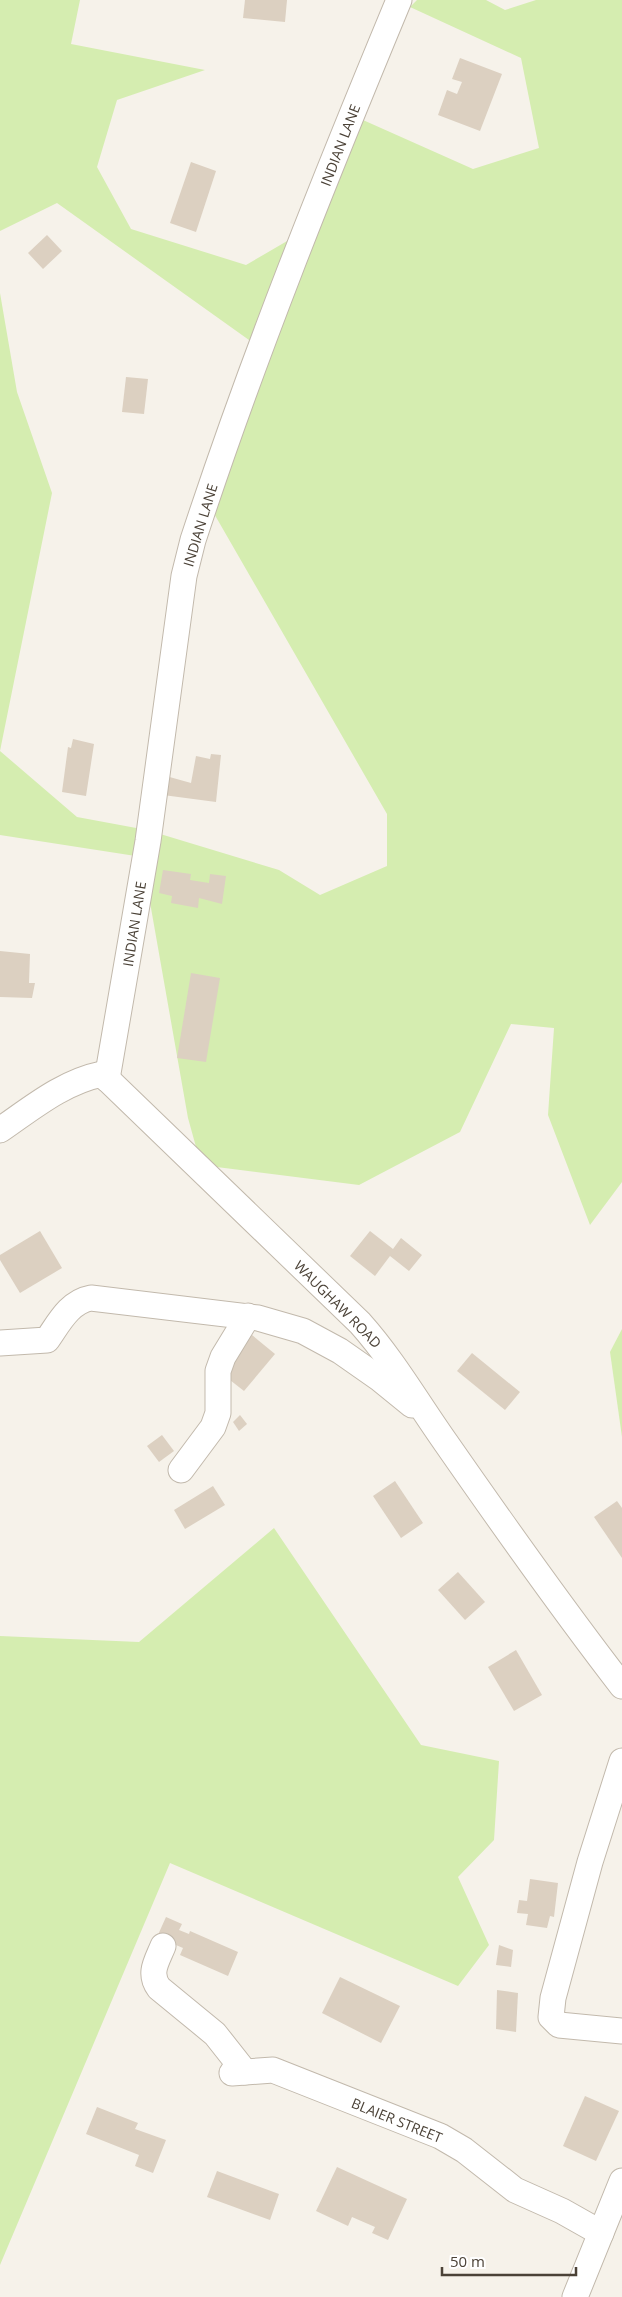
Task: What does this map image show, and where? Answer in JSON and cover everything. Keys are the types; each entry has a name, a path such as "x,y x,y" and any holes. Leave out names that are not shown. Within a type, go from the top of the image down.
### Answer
{"street":[{"name":"INDIAN LANE","path":"107,1079 148,841 184,576 193,540 275,312 399,0"},
{"path":"0,1130 58,1090 87,1077 102,1074 107,1079"},
{"name":"WAUGHAW ROAD","path":"107,1079 360,1323 384,1350 526,1558 622,1686"},
{"path":"0,1343 47,1340 71,1307 91,1298 272,1320 322,1340 380,1379 431,1421"},
{"path":"181,1470 213,1427 218,1413 218,1371 227,1349 248,1316"},
{"path":"622,1761 590,1862 553,1998 551,2017 559,2025 622,2031"},
{"name":"BLAIER STREET","path":"163,1946 152,1972 154,1980 159,1988 216,2034 238,2072 273,2070 440,2136 464,2150 515,2190 562,2211 601,2233"},
{"path":"574,2297 622,2181"}],"green space":[{"path":"0,0 80,0 71,44 205,70 117,100 97,167 131,229 246,265 318,223 354,116 473,169 539,148 521,58 410,7 417,0 486,0 505,10 536,0 622,0 622,1182 590,1225 548,1115 554,1028 511,1024 460,1132 359,1185 201,1165 188,1118 142,857 0,835 0,751 77,817 147,830 279,870 320,895 387,866 387,814 201,491 263,350 57,203 0,231"},
{"path":"0,293 17,392 52,493 0,751"},
{"path":"622,1329 622,1437 610,1352"},
{"path":"274,1528 421,1745 499,1761 494,1840 458,1877 489,1945 458,1986 170,1863 0,2265 0,1636 139,1642"}],"building":[{"path":"245,0 287,0 285,22 243,18"},
{"path":"460,58 502,74 480,131 438,115 447,90 457,94 462,82 452,79"},
{"path":"191,162 216,171 196,232 170,223"},
{"path":"47,235 62,251 43,269 28,253"},
{"path":"126,377 148,379 144,414 122,412"},
{"path":"73,739 94,744 86,796 62,792 68,747 71,748"},
{"path":"211,754 221,755 216,802 163,795 166,776 191,783 196,756 210,759"},
{"path":"163,870 191,874 190,880 209,883 210,874 226,876 222,904 199,898 198,908 171,903 172,896 159,893"},
{"path":"0,951 30,954 29,983 35,983 32,998 0,997"},
{"path":"191,973 220,978 206,1062 177,1058"},
{"path":"40,1231 62,1268 20,1293 0,1260 0,1255"},
{"path":"370,1231 393,1249 401,1238 422,1255 409,1271 390,1256 375,1276 350,1256"},
{"path":"252,1335 275,1354 244,1391 221,1373"},
{"path":"472,1353 520,1392 505,1410 457,1371"},
{"path":"240,1415 247,1424 239,1431 233,1422"},
{"path":"162,1435 174,1451 159,1462 147,1446"},
{"path":"395,1481 423,1523 401,1538 373,1496"},
{"path":"213,1486 225,1505 185,1529 174,1510"},
{"path":"617,1501 622,1508 622,1558 594,1517"},
{"path":"458,1572 485,1602 465,1620 438,1590"},
{"path":"516,1650 542,1695 514,1711 488,1667"},
{"path":"530,1879 558,1883 554,1917 550,1916 547,1928 526,1925 528,1914 517,1913 519,1900 527,1901"},
{"path":"166,1917 182,1924 179,1930 189,1934 190,1931 238,1952 228,1976 180,1955 183,1948 157,1937"},
{"path":"499,1945 513,1950 511,1967 496,1965"},
{"path":"340,1977 400,2006 381,2043 322,2013"},
{"path":"497,1990 518,1993 516,2032 496,2029"},
{"path":"585,2096 619,2111 596,2161 563,2146"},
{"path":"97,2107 138,2123 135,2129 166,2140 153,2173 135,2166 139,2155 86,2134"},
{"path":"337,2167 407,2199 388,2240 372,2233 375,2227 352,2217 348,2226 316,2211"},
{"path":"217,2171 279,2194 270,2220 207,2197"}]}
